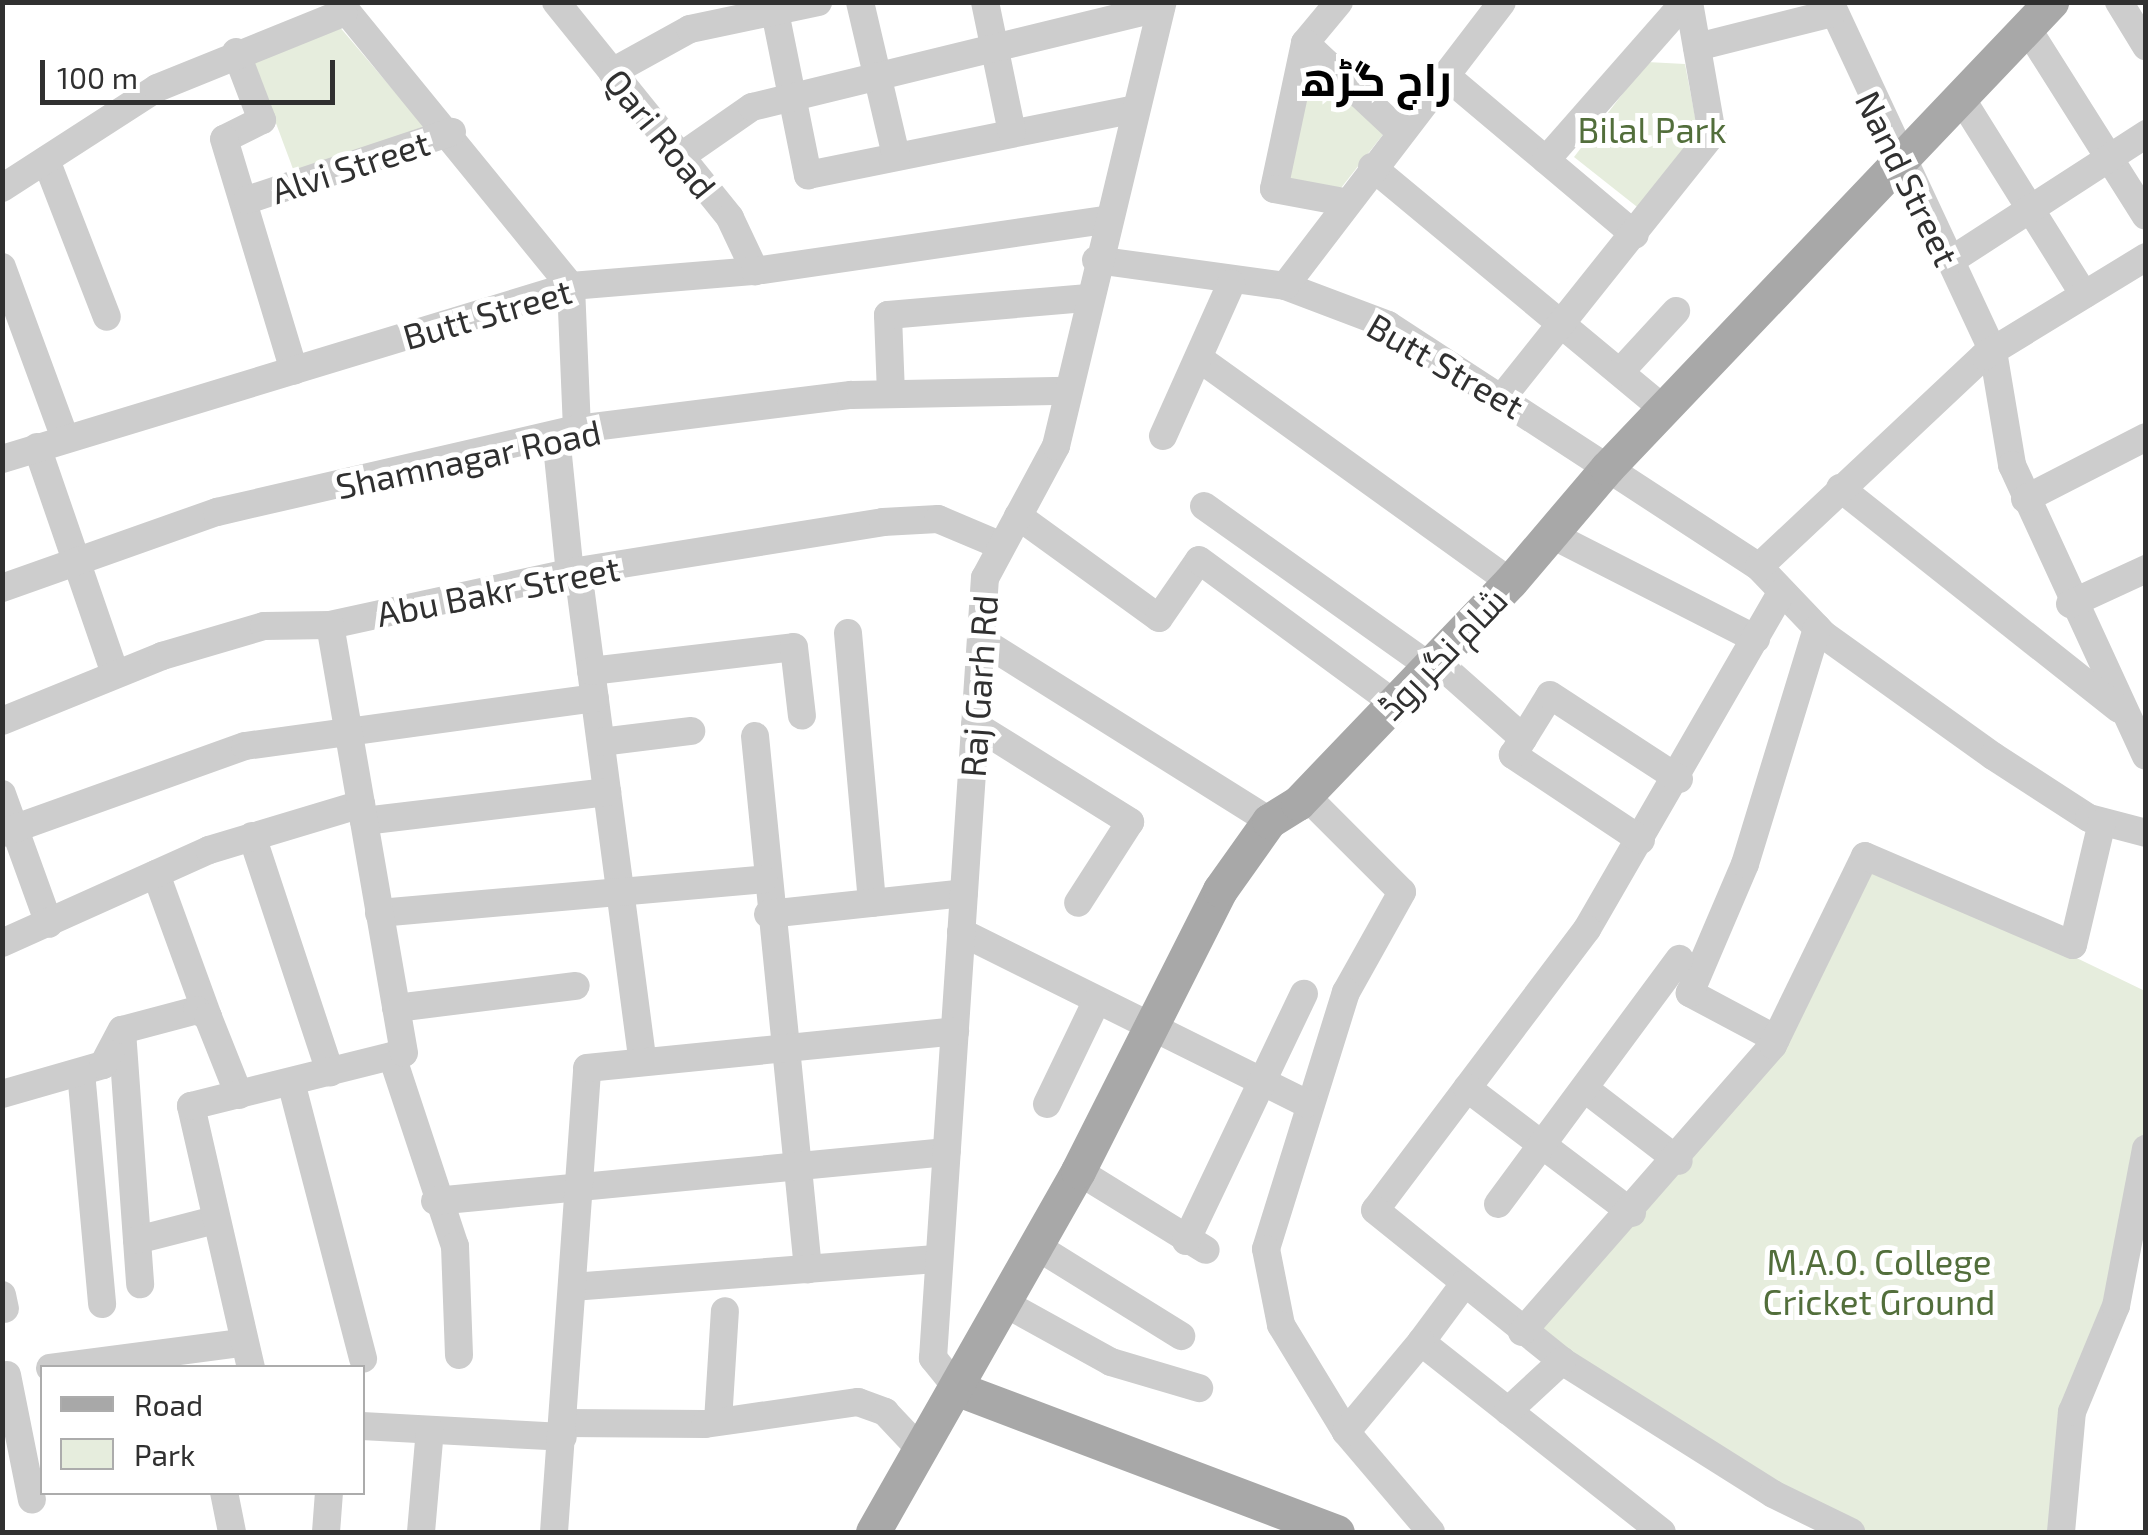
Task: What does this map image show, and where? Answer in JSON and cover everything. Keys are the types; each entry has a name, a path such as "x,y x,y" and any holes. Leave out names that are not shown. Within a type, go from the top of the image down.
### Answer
{"main road":[{"name":"شام نگر روڈ","path":"873,1532 958,1389 1078,1172 1220,890 1269,821 1306,795 1510,582 1607,468 2052,2"},
{"path":"958,1389 1336,1532"}],"street":[{"name":"Qari Road","path":"556,2 730,218 755,271"},
{"path":"612,72 690,29 774,7 818,2"},
{"path":"860,2 896,156"},
{"path":"985,2 1012,132"},
{"path":"1339,2 1305,43 1274,189 1344,202"},
{"path":"1285,286 1344,202 1502,2"},
{"path":"1546,160 1687,2"},
{"path":"1504,396 1712,134 1687,2"},
{"path":"680,157 752,107 995,48 1079,15 1162,5"},
{"name":"Raj Garh Rd","path":"958,1389 933,1358 985,578 1056,446 1105,220 1162,5"},
{"path":"774,7 808,175 1134,110"},
{"path":"2,188 157,88 341,8 452,132 571,286 566,433 574,572 593,685 642,1062"},
{"path":"1697,47 1831,8"},
{"name":"Nand Street","path":"1831,8 1993,351 2026,500 2070,604 2146,756"},
{"path":"2131,11 2146,46"},
{"path":"2027,28 2146,216"},
{"path":"1305,43 1399,131"},
{"path":"236,52 262,120 224,139 247,200 294,371"},
{"path":"1445,75 1635,235"},
{"path":"1961,98 2084,296"},
{"name":"Alvi Street","path":"247,200 452,132"},
{"path":"1950,261 2146,134"},
{"path":"46,160 108,316"},
{"path":"1372,167 1665,410"},
{"name":"Butt Street","path":"2,458 571,286 755,271 1105,220"},
{"path":"1759,568 1840,488 1993,351 2146,257"},
{"name":"Butt Street","path":"1096,260 1231,284 1285,286 1388,325 1504,396 1759,568 1817,628 1993,756 2102,822 2146,833"},
{"path":"2,267 65,438"},
{"path":"1163,436 1231,284"},
{"path":"891,394 888,314 1088,298"},
{"path":"1620,372 1676,311"},
{"path":"1200,359 1510,582"},
{"name":"Shamnagar Road","path":"2,588 217,512 566,433 891,394 1068,391"},
{"path":"2026,500 2146,436"},
{"path":"37,447 115,674"},
{"path":"1840,488 2124,713"},
{"path":"1204,506 1432,663 1524,738"},
{"path":"1018,516 1159,618 1199,560 1394,703"},
{"name":"Abu Bakr Street","path":"2,721 115,674 264,626 330,625 574,572 883,522 938,519 1002,546"},
{"path":"1552,535 1756,639"},
{"path":"2070,604 2146,569"},
{"path":"1781,593 1679,779 1588,929 1374,1210 1522,1332 1562,1360 1772,1494 1852,1532"},
{"path":"100,1364 246,1355 191,1106 404,1053 330,625"},
{"path":"1776,1039 1690,994 1745,864 1817,628"},
{"path":"848,633 872,903"},
{"path":"981,640 1269,821"},
{"path":"9,831 245,746 794,647 802,716"},
{"path":"1641,840 1513,755 1550,695 1679,779"},
{"path":"975,725 1130,822 1078,903"},
{"path":"600,742 691,731"},
{"path":"755,736 773,867 764,879 808,1269"},
{"path":"2,943 252,836 362,812 607,792"},
{"path":"2,794 9,831 48,924"},
{"path":"1306,795 1402,892 1346,992 1307,1104 1266,1250 1281,1325 1346,1432 1431,1532"},
{"path":"1522,1332 1679,1161 1776,1039 1865,856 2073,944 2102,822"},
{"path":"252,836 330,1072"},
{"path":"156,874 239,1095"},
{"path":"380,913 764,879"},
{"path":"768,914 964,893"},
{"path":"961,932 1152,1031 1307,1104"},
{"path":"1498,1204 1680,959"},
{"path":"396,1008 576,986"},
{"path":"1078,1172 1196,1246 1262,1083 1304,994"},
{"path":"1047,1104 1096,1002"},
{"path":"2,1094 103,1065 122,1030 196,1010 208,1018"},
{"path":"122,1030 140,1284"},
{"path":"554,1532 572,1287 575,1184 587,1068 955,1031"},
{"path":"392,1056 435,1200 455,1246 459,1355"},
{"path":"81,1072 102,1304"},
{"path":"290,1082 363,1359"},
{"path":"1468,1088 1632,1213"},
{"path":"1585,1089 1679,1161"},
{"path":"2061,1532 2072,1412 2133,1281 2146,1150"},
{"path":"435,1200 947,1152"},
{"path":"137,1240 216,1220"},
{"path":"1036,1246 1181,1336"},
{"path":"572,1287 940,1259"},
{"path":"1346,1432 1464,1284"},
{"path":"1006,1304 1111,1362 1199,1388"},
{"path":"718,1421 726,1310"},
{"path":"1421,1342 1662,1532"},
{"path":"1508,1411 1562,1360"},
{"path":"32,1500 5,1375 40,1369"},
{"path":"365,1426 563,1430 718,1421 858,1402 885,1412 920,1448"},
{"path":"421,1532 430,1430"},
{"path":"225,1495 232,1532"},
{"path":"326,1532 329,1495"}],"green space":[{"path":"338,25 429,132 296,177 252,59"},
{"name":"Bilal Park","path":"1647,62 1685,64 1697,127 1692,148 1641,210 1574,157"},
{"path":"1321,70 1385,132 1341,188 1285,180 1311,73"},
{"name":"M.A.O. College Cricket Ground","path":"1865,856 2145,991 2145,1150 2072,1412 2061,1532 1854,1532 1522,1332 1776,1039"}],"district":[{"name":"راج گڑھ","path":"1376,79"}]}
